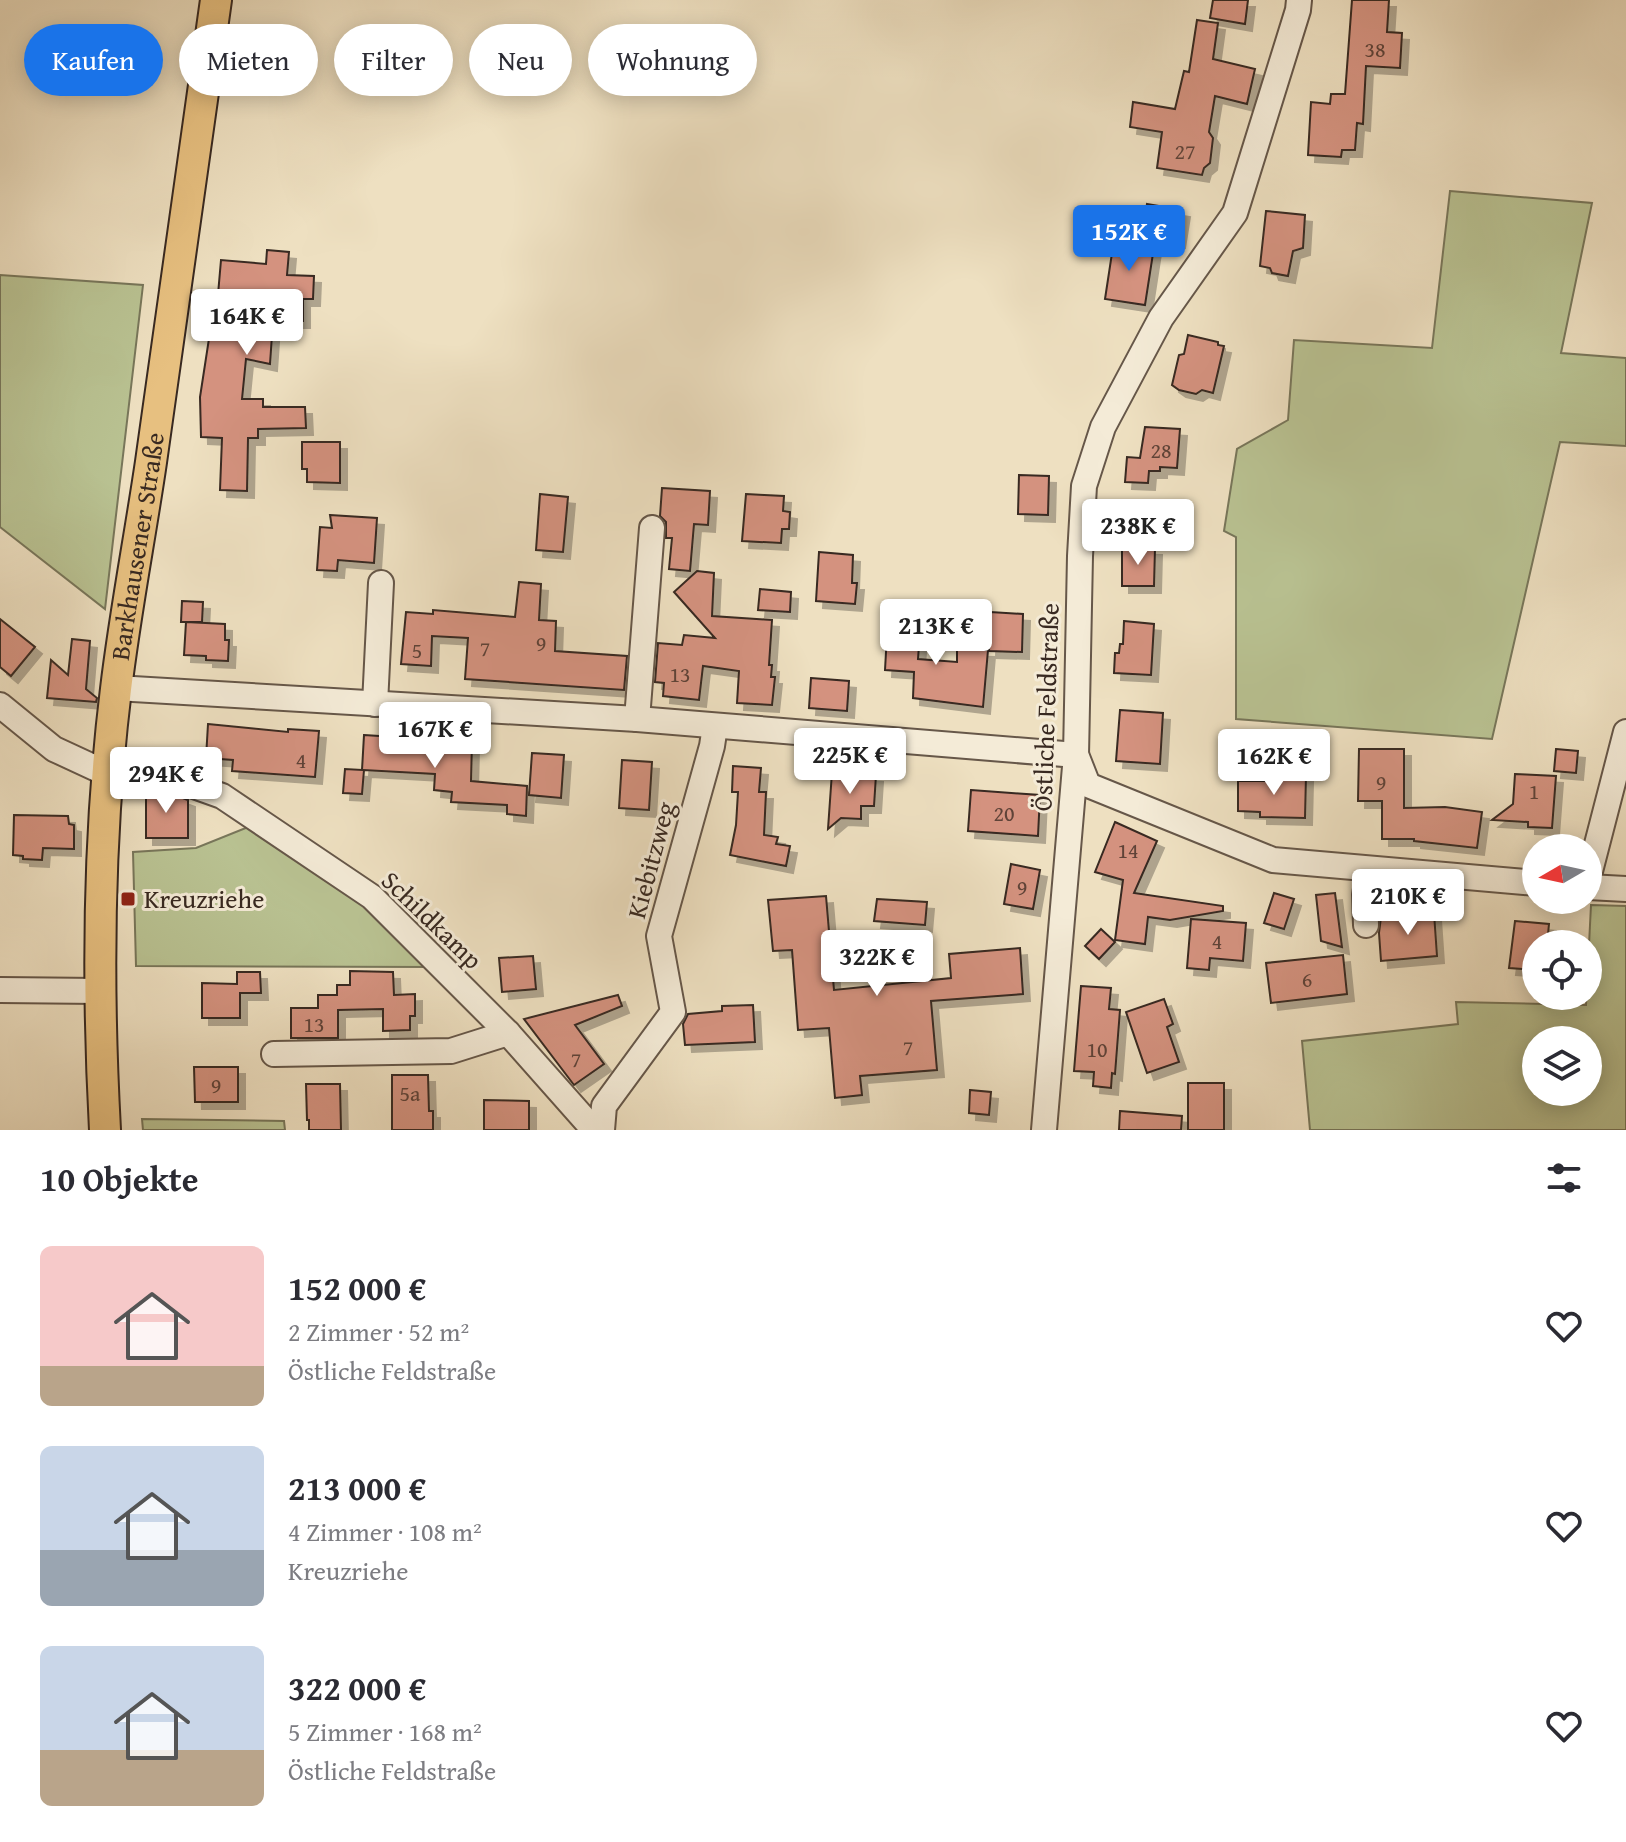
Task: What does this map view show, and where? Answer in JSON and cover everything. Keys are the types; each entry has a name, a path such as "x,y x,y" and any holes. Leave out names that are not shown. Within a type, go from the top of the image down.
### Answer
{"main road":[{"name":"Barkhausener Straße","path":"105,1130 99,991 108,768 116,688 140,541 216,0"}],"street":[{"name":"Östliche Feldstraße","path":"1044,1130 1076,755 1084,486 1103,427 1161,318 1235,213 1299,0"},
{"path":"637,719 652,528"},
{"path":"375,704 381,583"},
{"path":"116,688 637,719 1076,755 1088,785 1273,860 1522,882"},
{"name":"Schildkamp","path":"0,705 54,749 108,768 152,771 222,796 372,897 508,1033 594,1130"},
{"name":"Kiebitzweg","path":"602,1130 604,1106 673,1012 659,936 715,726"},
{"path":"1600,834 1626,732"},
{"path":"1366,925 1365,895 1369,870"},
{"path":"1602,888 1626,889"},
{"path":"0,990 99,991"},
{"path":"274,1054 451,1051 508,1033"}],"green space":[{"path":"1450,191 1592,203 1561,353 1626,358 1626,446 1560,442 1492,739 1236,719 1236,537 1224,531 1237,449 1288,420 1294,340 1432,348"},
{"path":"0,275 143,285 105,609 0,527"},
{"path":"273,817 432,967 136,966 133,852 196,848"},
{"path":"1602,905 1626,906 1626,1130 1310,1130 1302,1041 1458,1024 1456,1002 1522,1004 1522,1010 1602,1010 1602,930 1590,930 1591,914 1602,914"},
{"path":"142,1119 284,1121 285,1130 143,1130"}],"building":[{"path":"1213,0 1248,0 1245,24 1210,18"},
{"path":"1352,0 1389,0 1387,32 1402,33 1400,68 1366,66 1363,124 1357,123 1355,150 1342,150 1341,157 1308,155 1311,102 1330,104 1331,94 1345,94"},
{"path":"1197,20 1218,23 1213,59 1255,69 1247,104 1215,96 1209,132 1213,138 1210,163 1202,175 1157,168 1162,132 1130,127 1133,102 1175,109 1184,71 1189,72"},
{"path":"1147,204 1183,210 1178,241 1142,236"},
{"path":"1266,211 1305,215 1303,248 1293,251 1288,276 1272,273 1270,268 1260,266"},
{"path":"1114,240 1154,247 1145,305 1105,299"},
{"path":"267,250 289,252 287,275 314,276 313,299 303,299 303,321 273,321 270,364 246,359 242,399 263,399 263,407 305,407 306,428 258,429 258,438 248,438 247,491 220,490 222,438 201,437 200,397 212,319 217,306 221,260 266,264"},
{"path":"1188,335 1224,346 1213,393 1202,390 1196,394 1172,385 1179,355 1184,354"},
{"path":"1145,427 1180,429 1177,468 1160,467 1160,471 1149,471 1148,483 1125,482 1127,457 1140,458"},
{"path":"302,442 340,442 340,483 307,482 307,469 302,469"},
{"path":"1019,475 1049,476 1048,515 1018,514"},
{"path":"662,488 710,491 708,525 694,524 690,571 669,569 672,538 666,538 666,522 660,516"},
{"path":"540,494 568,497 563,552 536,550"},
{"path":"746,494 784,496 783,511 790,512 789,529 782,529 781,543 742,541"},
{"path":"330,515 377,518 374,563 338,560 337,571 317,570 320,527 332,528"},
{"path":"1122,547 1155,548 1154,586 1122,586"},
{"path":"819,552 853,555 852,583 857,583 855,604 816,601"},
{"path":"697,571 714,573 712,616 772,620 769,665 772,665 771,677 775,677 772,705 737,703 739,671 703,666 699,700 663,696 664,683 655,682 658,643 682,645 684,635 715,638 674,592"},
{"path":"519,582 541,584 539,620 556,621 555,651 627,656 624,690 465,679 468,638 432,636 431,666 401,664 406,612 433,614 433,610 515,617"},
{"path":"760,589 791,592 790,612 758,610"},
{"path":"182,601 203,602 202,622 181,622"},
{"path":"990,612 1023,614 1022,652 989,651"},
{"path":"888,616 921,618 918,659 957,662 957,649 988,650 983,707 913,698 914,672 885,670"},
{"path":"0,619 35,647 11,676 0,667"},
{"path":"1124,621 1154,624 1151,675 1114,673 1115,653 1119,653 1120,644 1123,644"},
{"path":"186,622 225,624 225,640 229,640 228,661 184,655"},
{"path":"72,639 90,641 86,689 97,698 96,702 47,698 51,660 68,675"},
{"path":"811,678 849,681 847,711 809,708"},
{"path":"1120,710 1163,713 1160,764 1116,761"},
{"path":"208,724 288,732 288,729 319,731 315,777 232,771 233,760 206,758"},
{"path":"364,735 472,742 471,781 527,786 526,816 507,814 507,805 451,802 452,792 434,790 435,774 364,770 362,794 343,793 345,769 362,770"},
{"path":"1359,749 1404,749 1404,808 1445,807 1482,812 1477,848 1414,839 1382,839 1382,801 1358,801"},
{"path":"1556,749 1578,751 1576,773 1554,771"},
{"path":"532,753 564,755 561,798 529,795"},
{"path":"622,760 652,762 649,810 619,808"},
{"path":"733,766 761,768 759,792 766,792 764,835 778,837 776,844 790,846 786,866 730,855 738,792 732,792"},
{"path":"832,772 876,775 874,806 861,806 861,819 841,818 828,829"},
{"path":"1515,774 1556,776 1552,828 1528,827 1528,822 1492,820 1513,804"},
{"path":"1275,775 1306,775 1305,818 1260,817 1260,812 1238,811 1238,781 1275,781"},
{"path":"146,788 156,788 188,800 188,838 146,838"},
{"path":"971,790 1040,795 1038,836 968,831"},
{"path":"14,815 68,816 69,824 74,825 74,849 43,848 42,860 13,855"},
{"path":"1115,822 1157,841 1134,893 1223,906 1223,911 1170,920 1148,917 1145,944 1115,940 1123,880 1095,872"},
{"path":"1011,864 1040,870 1033,909 1004,904"},
{"path":"1274,893 1294,899 1284,929 1264,923"},
{"path":"1335,893 1342,947 1321,941 1316,895"},
{"path":"826,896 834,990 951,978 949,954 1020,948 1023,994 931,1001 937,1070 860,1076 862,1095 835,1098 829,1028 798,1030 792,950 773,951 768,900"},
{"path":"877,899 927,902 925,925 874,921"},
{"path":"1434,913 1437,956 1381,961 1381,917"},
{"path":"1191,919 1246,923 1243,961 1210,958 1209,970 1187,968"},
{"path":"1515,921 1549,924 1548,930 1522,930 1522,969 1509,968"},
{"path":"1101,929 1115,942 1099,959 1085,946"},
{"path":"1343,955 1347,994 1271,1003 1266,963"},
{"path":"533,956 536,989 502,992 499,958"},
{"path":"350,971 393,972 394,995 415,994 415,1016 410,1016 410,1030 383,1031 383,1009 338,1010 338,1038 291,1038 291,1008 318,1008 318,995 337,995 337,985 350,985"},
{"path":"237,972 260,972 261,993 240,993 240,1018 202,1018 202,983 237,984"},
{"path":"1081,986 1111,988 1109,1009 1120,1010 1111,1088 1093,1086 1094,1072 1074,1071"},
{"path":"618,995 622,1006 575,1025 604,1064 574,1085 524,1019"},
{"path":"1164,999 1173,1024 1167,1027 1179,1062 1147,1073 1126,1012"},
{"path":"753,1005 755,1042 685,1045 683,1024 688,1014 722,1011 722,1006"},
{"path":"194,1067 238,1067 238,1102 195,1102"},
{"path":"392,1075 428,1075 433,1130 392,1130"},
{"path":"1188,1083 1224,1083 1224,1130 1188,1130"},
{"path":"306,1084 340,1084 341,1130 309,1130"},
{"path":"970,1090 991,1092 989,1115 969,1113"},
{"path":"484,1100 529,1101 529,1130 484,1130"},
{"path":"1120,1111 1182,1116 1181,1130 1119,1130"}],"place":[{"name":"Kreuzriehe","path":"128,899"}]}
